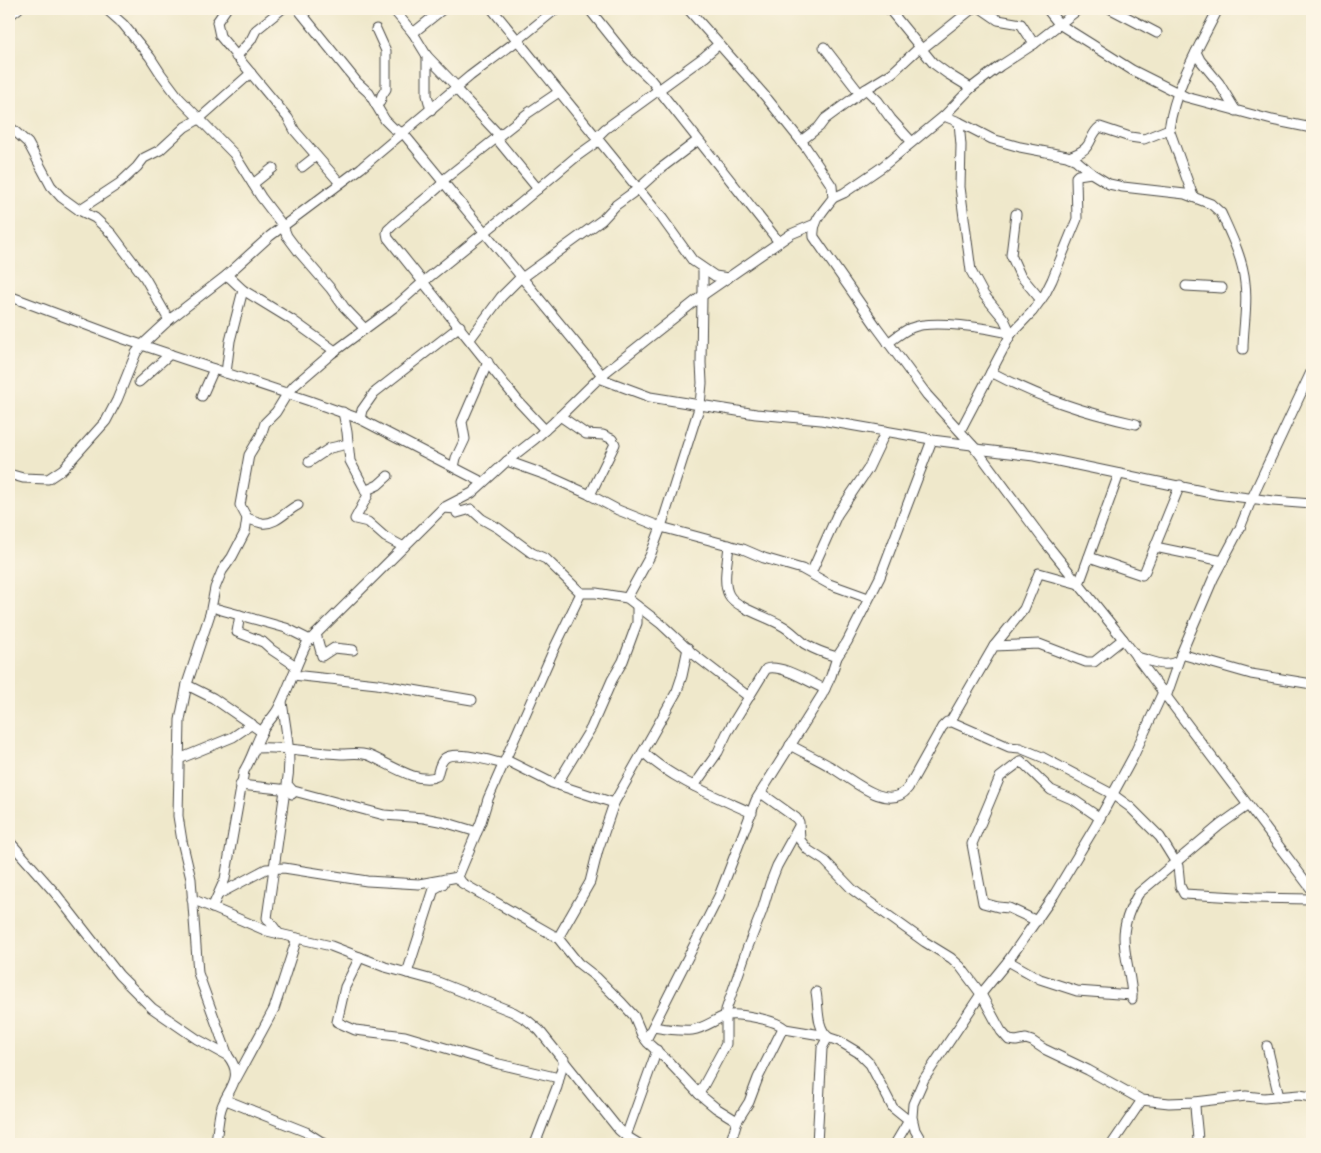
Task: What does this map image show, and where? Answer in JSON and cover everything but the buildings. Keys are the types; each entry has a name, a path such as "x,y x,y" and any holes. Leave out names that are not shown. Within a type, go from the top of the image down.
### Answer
{"street":[{"path":"9,16 18,9"},
{"path":"106,9 123,24 150,57 179,98 234,154 261,198 283,226 287,236 364,329"},
{"path":"226,9 219,18 218,28 220,36 316,156 340,183"},
{"path":"236,57 251,40 256,30 282,9"},
{"path":"298,9 357,82 369,93 385,120 393,128 403,133 522,277 600,377 650,396 700,405 784,418 821,420 1034,456 1216,494 1312,504"},
{"path":"393,9 413,33 427,56 498,137 538,189"},
{"path":"413,33 443,9"},
{"path":"492,9 638,189 693,261 715,276 728,278"},
{"path":"9,474 22,478 48,479 63,469 106,421 118,400 136,353 142,345 169,320 227,275 283,226 361,168 456,88 556,9"},
{"path":"589,9 629,59 651,80 697,141 779,242"},
{"path":"688,9 801,141 832,186 833,198"},
{"path":"889,9 933,63 971,88"},
{"path":"896,17 903,9"},
{"path":"801,141 862,90 892,73 972,9"},
{"path":"982,9 998,20 1021,24 1034,44"},
{"path":"1046,9 1059,24 1132,70 1179,94 1236,111 1312,128"},
{"path":"1079,9 1034,44 971,88 944,116 882,166 844,193 833,198 813,228 814,237 927,395 974,447 1044,542 1122,639 1312,890"},
{"path":"1111,9 1157,33"},
{"path":"1193,196 1170,129 1171,118 1186,71 1218,9"},
{"path":"376,29 386,51 386,89 380,102 376,105"},
{"path":"236,1080 234,1065 228,1056 198,973 191,879 178,816 179,760 180,720 187,685 210,614 215,588 222,571 232,557 245,532 247,518 240,505 250,455 265,423 276,412 287,394 335,351 396,306 597,140 605,129 659,91 719,44"},
{"path":"824,47 862,90 878,100 891,119 911,142"},
{"path":"1196,52 1200,60 1219,83 1236,111"},
{"path":"427,56 430,110"},
{"path":"79,210 120,182 144,158 160,150 185,127 200,119 251,73"},
{"path":"545,430 518,401 388,238 387,233 391,227 413,208 428,198 442,182 498,137 559,92"},
{"path":"944,116 992,139 1069,157 1109,184 1185,194 1211,204 1221,213 1242,265 1246,284 1243,349"},
{"path":"959,122 961,145 960,187 971,271 984,295 1004,320 1012,334"},
{"path":"9,126 28,143 52,186 61,197 79,210 95,218 112,234 145,278 169,320"},
{"path":"1069,157 1083,151 1096,129 1100,127 1130,137 1144,139 1170,129"},
{"path":"470,339 500,298 522,277 602,220 616,205 697,141"},
{"path":"302,167 316,156"},
{"path":"253,184 273,168"},
{"path":"960,431 1012,334 1041,300 1052,280 1075,226 1077,214 1076,177 1091,173"},
{"path":"1016,214 1011,255 1020,275 1041,300"},
{"path":"212,908 225,879 244,771 252,758 262,732 282,702 296,666 313,637 442,508 472,493 507,460 545,430 600,377 728,278 791,234 815,224"},
{"path":"627,598 650,556 661,527 700,405 702,383 703,269"},
{"path":"227,275 242,290 292,320 335,351"},
{"path":"1186,286 1222,288"},
{"path":"226,373 232,332 242,290"},
{"path":"9,296 142,345 343,412 482,482"},
{"path":"360,419 362,410 374,393 460,326"},
{"path":"888,343 906,330 918,326 948,326 996,330 1012,334"},
{"path":"139,382 170,354"},
{"path":"454,467 464,439 462,422 488,362"},
{"path":"202,396 214,369"},
{"path":"895,1144 910,1119 913,1104 924,1079 981,994 1008,961 1054,895 1100,818 1133,757 1165,695 1179,657 1213,579 1240,528 1252,498 1312,370"},
{"path":"991,372 1047,399 1107,418 1136,424"},
{"path":"343,412 350,461 368,495 355,519 368,522 385,537 404,547"},
{"path":"560,416 586,434 603,435 612,438 615,444 590,495"},
{"path":"811,573 837,515 868,469 886,431"},
{"path":"646,1040 720,896 761,793 825,689 837,657 847,642 880,577 932,440"},
{"path":"310,462 330,448 348,444"},
{"path":"507,460 590,495 618,510 661,527 743,549 764,558 802,569 829,584 868,598"},
{"path":"1079,584 1119,474"},
{"path":"365,491 378,485 388,476"},
{"path":"1089,557 1142,575 1180,485"},
{"path":"247,518 263,523 270,522 278,518 289,508 298,505"},
{"path":"442,508 457,509 457,513 460,514 471,509 482,519 498,528 532,553 546,559 581,593 596,593 627,598 749,697"},
{"path":"729,546 726,579 726,590 729,597 736,603 783,625 804,643 823,653 837,657"},
{"path":"1155,547 1222,561"},
{"path":"790,745 831,767 861,788 877,794 898,797 904,794 934,739 947,722 950,722 994,646 1024,609 1039,573 1079,584"},
{"path":"458,877 477,832 488,799 554,649 581,593"},
{"path":"557,784 591,728 623,660 637,623 637,606"},
{"path":"218,608 313,637 322,656 334,648 353,650"},
{"path":"240,615 237,632 263,642 296,666"},
{"path":"994,646 1039,644 1086,662 1094,662 1122,639"},
{"path":"558,938 590,882 598,850 614,803 677,692 688,648"},
{"path":"1136,658 1169,665 1179,657"},
{"path":"1179,657 1251,674 1312,684"},
{"path":"694,786 718,752 727,733 766,669 771,667 791,673 825,689"},
{"path":"293,675 377,684 452,695 472,700"},
{"path":"187,685 213,698 262,732"},
{"path":"279,934 266,918 290,791 287,784 290,767 289,749 282,702"},
{"path":"950,722 1009,748 1020,748 1042,757 1112,794 1140,816 1160,837 1178,866 1181,892 1184,894 1292,900 1312,899"},
{"path":"179,760 233,737 252,724"},
{"path":"256,748 272,747 340,754 354,752 370,756 417,777 432,778 436,776 443,760 449,756 473,757 505,762 557,784 614,803"},
{"path":"643,752 654,762 690,785 752,814"},
{"path":"1037,921 1009,908 983,903 972,844 1000,777 1021,761 1051,790 1074,800 1100,818"},
{"path":"240,786 290,791 392,816 424,818 444,822 477,832"},
{"path":"761,793 796,818 799,822 800,840 808,850 825,861 854,890 925,942 951,958 981,994 1001,1031 1009,1040 1026,1039 1032,1041 1142,1100 1169,1103 1246,1096 1270,1098 1312,1096"},
{"path":"1008,961 1040,979 1078,991 1132,997 1132,982 1124,936 1132,904 1139,893 1175,861 1248,805"},
{"path":"700,1094 726,1044 728,1035 725,1015 770,884 799,828"},
{"path":"9,841 56,894 119,975 152,1008 197,1039 228,1056"},
{"path":"219,894 266,869 284,868 367,881 419,884 458,877"},
{"path":"458,877 462,883 558,938 578,963 606,986 634,1016 646,1040 700,1094 716,1108 737,1121"},
{"path":"407,973 434,889 443,884 445,879"},
{"path":"192,899 266,931 331,946 385,967 433,980 513,1012 539,1030 564,1059 613,1123 626,1136 639,1144"},
{"path":"216,1144 220,1111 277,1002 298,938"},
{"path":"360,956 346,987 337,1022 355,1030 405,1036 499,1064 559,1078"},
{"path":"816,992 820,1024 824,1034 828,1037"},
{"path":"653,1027 691,1030 703,1027 725,1015 740,1014 777,1023 785,1029 828,1037 839,1041 859,1053 870,1064 893,1108 910,1119 923,1144"},
{"path":"730,1144 737,1121 782,1030 785,1029"},
{"path":"817,1144 822,1048 828,1037"},
{"path":"1267,1046 1279,1097"},
{"path":"626,1136 657,1050"},
{"path":"535,1144 552,1101 564,1059"},
{"path":"226,1100 306,1132 325,1144"},
{"path":"1112,1144 1142,1100"},
{"path":"1195,1102 1194,1115 1198,1128 1198,1144"}]}
